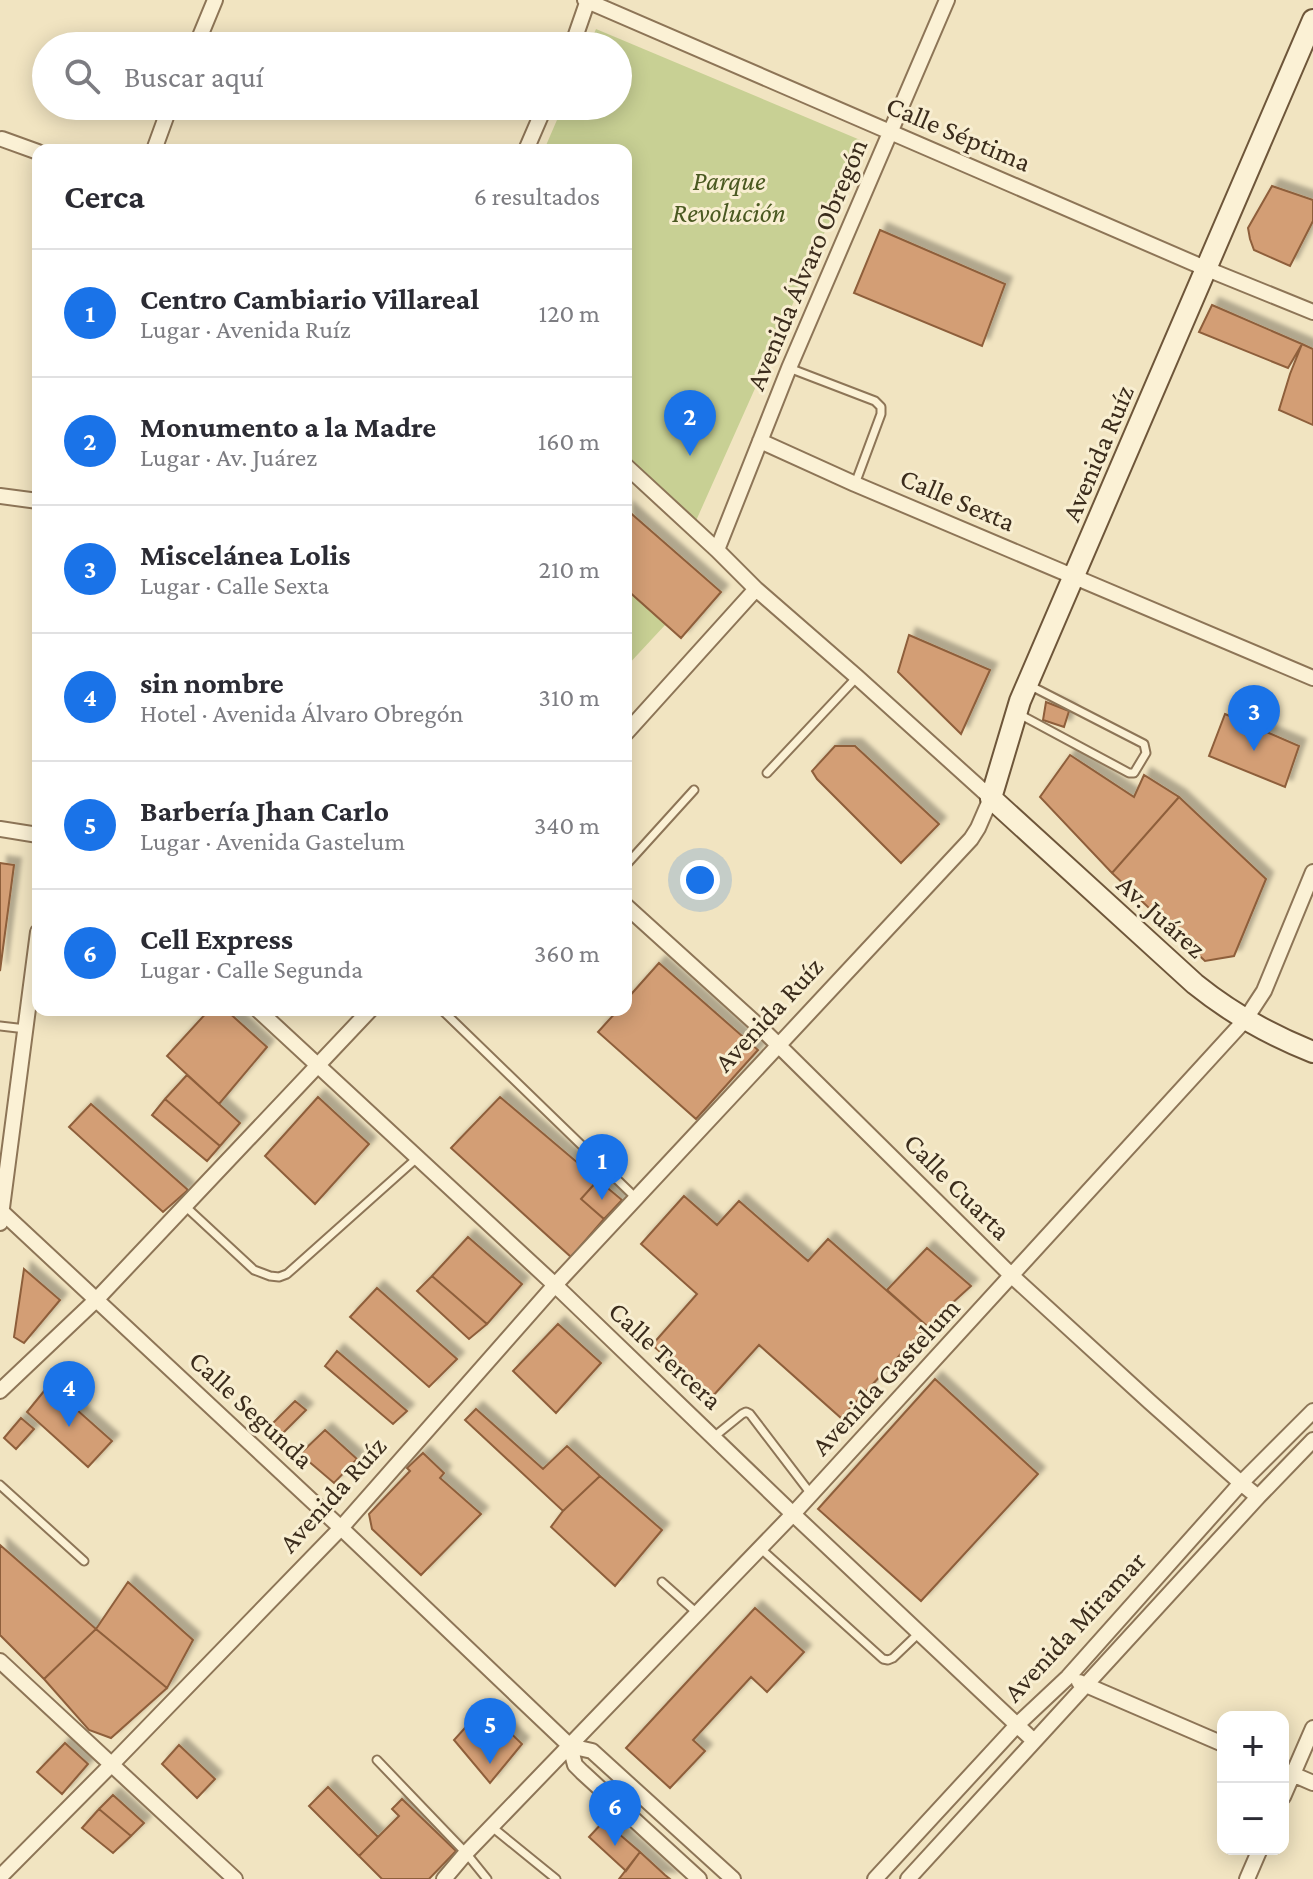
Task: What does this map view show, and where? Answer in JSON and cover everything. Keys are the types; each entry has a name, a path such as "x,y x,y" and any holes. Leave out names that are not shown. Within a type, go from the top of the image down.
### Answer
{"street":[{"path":"202,32 215,0"},
{"path":"579,32 587,0"},
{"name":"Calle Séptima","path":"587,0 1313,312"},
{"name":"Avenida Álvaro Obregón","path":"717,550 789,368 947,0"},
{"name":"Avenida Ruíz","path":"0,1877 341,1528 555,1285 971,839 991,798 1027,684 1313,20"},
{"path":"156,144 165,120"},
{"path":"529,144 539,120"},
{"path":"2,139 32,150"},
{"name":"Calle Sexta","path":"760,441 1313,678"},
{"path":"632,472 756,589 991,798"},
{"path":"0,496 32,500"},
{"path":"632,726 756,589"},
{"name":"Av. Juárez","path":"991,798 1224,1007 1313,1052"},
{"path":"0,829 32,834"},
{"name":"Avenida Gastelum","path":"444,1879 793,1514 1245,1020 1264,991 1313,872"},
{"name":"Calle Cuarta","path":"632,911 763,1030 1012,1276 1258,1497"},
{"path":"1,1215 5,1156 32,980"},
{"name":"Calle Tercera","path":"264,1016 555,1285 1034,1741"},
{"path":"0,1391 96,1300 364,1016"},
{"name":"Calle Segunda","path":"1,1215 341,1528 570,1746 592,1751 733,1879"},
{"name":"Avenida Miramar","path":"875,1879 1017,1725 1068,1677 1241,1483 1313,1411"},
{"name":"Avenida Miramar","path":"908,1879 1313,1440"},
{"path":"0,1661 235,1879"},
{"path":"1068,1677 1217,1741"},
{"path":"1289,1770 1313,1728"},
{"name":"Calle Segunda","path":"570,1746 575,1765 699,1879"},
{"path":"1289,1772 1313,1783"},
{"path":"1247,1879 1257,1855"}],"lane":[{"path":"789,368 875,401 881,407 855,484"},
{"path":"767,773 857,677"},
{"path":"1016,713 1129,773 1134,773 1146,753 1144,744 1027,684"},
{"path":"632,858 694,790"},
{"path":"448,1016 636,1198"},
{"path":"0,1026 26,1029"},
{"path":"185,1206 254,1270 279,1277 287,1274 417,1158"},
{"path":"715,1436 742,1414 750,1414 811,1494"},
{"path":"0,1485 84,1561"},
{"path":"760,1548 883,1659 893,1658 919,1633"},
{"path":"662,1582 697,1613"},
{"path":"377,1760 487,1879"},
{"path":"492,1827 556,1879"}],"green space":[{"name":"Parque Revolución","path":"632,44 865,142 695,523 632,460 632,144 547,144 557,120 632,120"},
{"path":"632,594 666,624 632,661"}],"building":[{"path":"1272,186 1313,200 1313,221 1290,266 1254,250 1250,239 1248,228"},
{"path":"880,230 1005,284 982,346 854,293"},
{"path":"1212,305 1302,344 1288,368 1199,332"},
{"path":"1302,344 1313,349 1313,425 1279,410"},
{"path":"632,514 721,592 681,638 632,594"},
{"path":"909,635 990,670 961,734 898,672"},
{"path":"1046,702 1069,711 1064,727 1043,720"},
{"path":"1225,714 1299,746 1285,787 1209,756"},
{"path":"835,746 855,746 939,824 901,863 812,771"},
{"path":"1070,755 1134,797 1144,775 1179,797 1112,873 1040,797"},
{"path":"1179,797 1266,879 1234,956 1205,961 1112,873"},
{"path":"0,863 14,865 0,971"},
{"path":"659,963 758,1050 696,1119 598,1032 613,1016 632,1016 632,993"},
{"path":"204,1016 233,1016 267,1047 219,1104 167,1056"},
{"path":"187,1075 240,1123 220,1146 165,1099"},
{"path":"318,1097 369,1144 315,1204 265,1156"},
{"path":"500,1097 598,1180 581,1199 604,1219 571,1257 451,1148"},
{"path":"165,1099 220,1146 207,1161 152,1115"},
{"path":"91,1104 188,1190 163,1212 69,1127"},
{"path":"598,1180 622,1200 604,1219 581,1199"},
{"path":"684,1196 717,1225 739,1201 808,1261 828,1239 927,1326 841,1418 759,1345 712,1397 652,1345 697,1294 641,1244"},
{"path":"468,1237 522,1284 487,1324 432,1276"},
{"path":"927,1248 971,1286 927,1326 887,1290"},
{"path":"24,1269 60,1300 24,1343 14,1337"},
{"path":"432,1276 487,1324 469,1339 417,1291"},
{"path":"377,1288 457,1359 429,1387 350,1317"},
{"path":"558,1324 601,1363 556,1413 513,1371"},
{"path":"337,1351 407,1411 393,1424 325,1366"},
{"path":"935,1379 1038,1474 921,1601 818,1509"},
{"path":"49,1385 112,1441 88,1467 27,1412"},
{"path":"295,1401 306,1410 281,1435 271,1425"},
{"path":"476,1409 543,1469 567,1446 600,1476 563,1511 465,1420"},
{"path":"21,1418 34,1429 16,1449 4,1438"},
{"path":"325,1430 357,1459 334,1483 300,1454"},
{"path":"423,1453 444,1473 440,1478 481,1514 421,1575 372,1529 369,1514"},
{"path":"600,1476 662,1530 615,1586 551,1527 563,1511"},
{"path":"0,1545 96,1629 44,1679 0,1635"},
{"path":"128,1582 193,1640 167,1688 96,1629"},
{"path":"755,1608 804,1652 767,1692 751,1677 693,1740 705,1751 670,1788 626,1748"},
{"path":"96,1629 167,1688 111,1738 89,1730 44,1679"},
{"path":"484,1707 522,1744 490,1783 454,1740"},
{"path":"65,1743 88,1764 62,1794 37,1772"},
{"path":"179,1745 215,1779 197,1798 162,1764"},
{"path":"328,1787 378,1837 359,1856 309,1806"},
{"path":"113,1795 144,1823 131,1836 99,1809"},
{"path":"402,1799 456,1851 429,1879 382,1879 359,1856 399,1816 392,1809"},
{"path":"99,1809 131,1836 113,1853 82,1828"},
{"path":"604,1821 640,1852 626,1871 589,1837"},
{"path":"640,1852 665,1875 670,1879 619,1879"}],"place":[{"name":"Monumento a la Madre","path":"690,456"},
{"name":"Miscelánea Lolis","path":"1254,751"},
{"name":"Centro Cambiario Villareal","path":"602,1200"},
{"name":"sin nombre","path":"69,1427"},
{"name":"Barbería Jhan Carlo","path":"490,1764"},
{"name":"Cell Express","path":"615,1846"}]}
